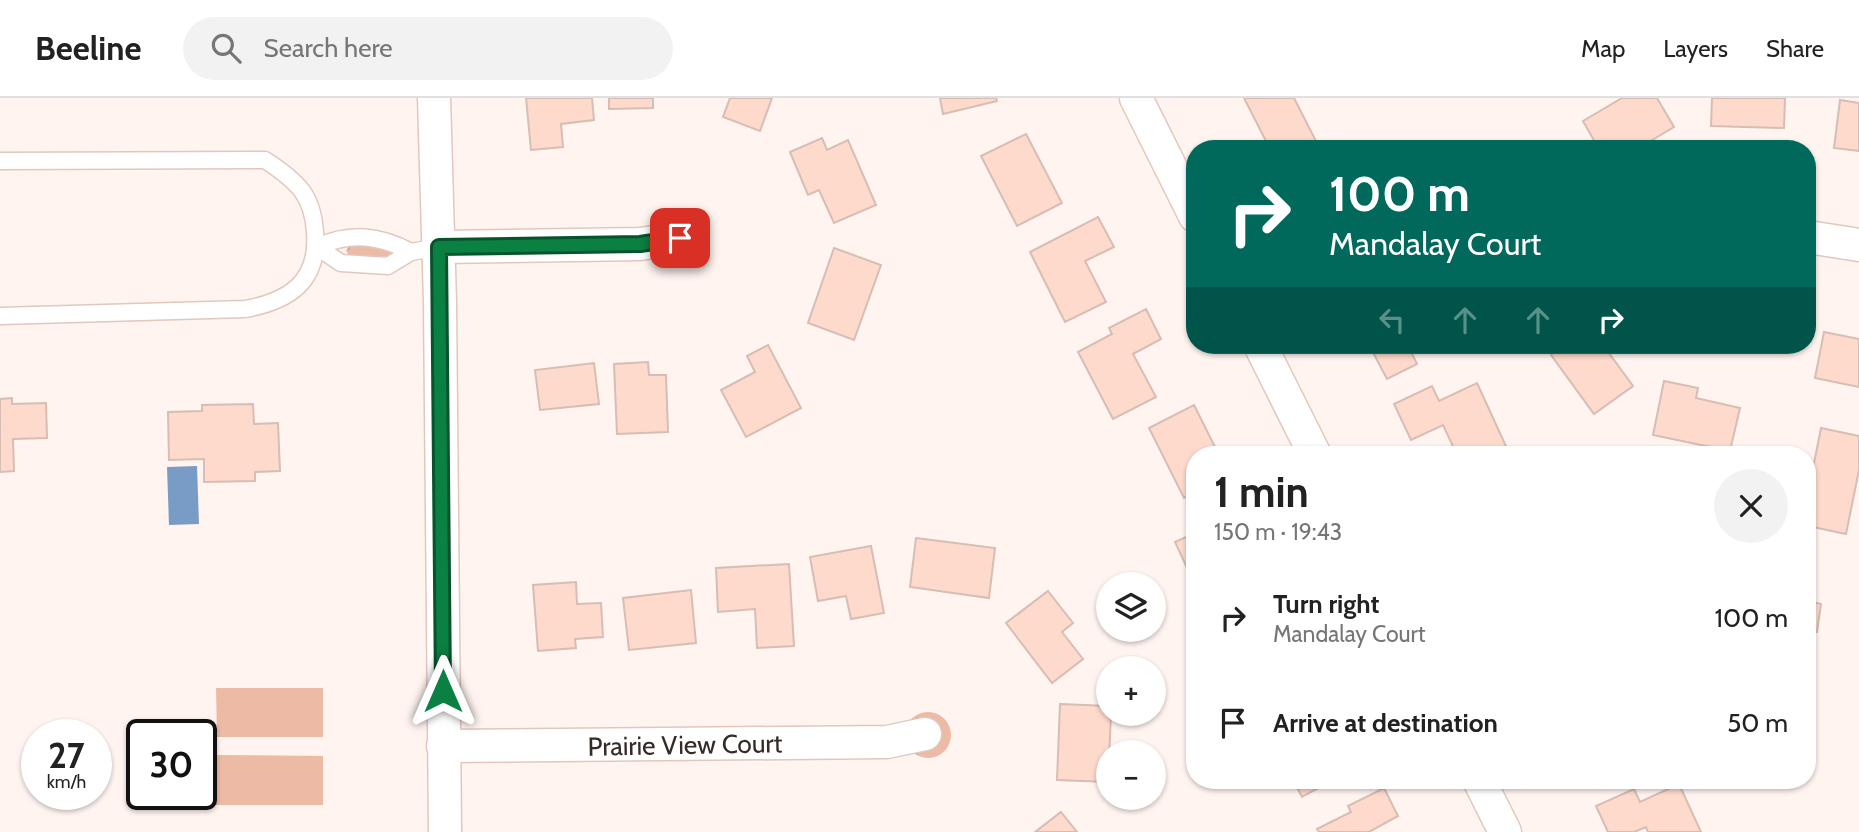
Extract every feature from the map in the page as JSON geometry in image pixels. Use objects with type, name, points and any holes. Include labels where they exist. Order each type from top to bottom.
[{"type":"street","points":[[434,98],[425,249],[445,832]]},
{"type":"street","points":[[1136,98],[1186,198]]},
{"type":"street","points":[[425,249],[640,244],[680,238]]},
{"type":"street","points":[[1816,238],[1859,245]]},
{"type":"street","points":[[1264,354],[1310,446]]},
{"type":"street","name":"Prairie View Court","points":[[443,746],[887,742],[925,734]]},
{"type":"street","points":[[1484,789],[1505,832]]},
{"type":"lane","points":[[0,161],[265,160],[288,176],[304,193],[314,215],[317,247],[310,273],[296,289],[265,306],[245,309],[0,316]]},
{"type":"lane","points":[[317,247],[336,238],[386,239],[425,249]]},
{"type":"lane","points":[[317,247],[341,263],[388,266],[425,249]]},
{"type":"green space","points":[[683,217],[699,224],[706,240],[699,256],[683,263],[667,256],[660,240],[667,224]]},
{"type":"green space","points":[[350,246],[387,247],[392,252],[387,256],[349,256],[346,250]]},
{"type":"green space","points":[[216,688],[323,688],[323,737],[217,737]]},
{"type":"green space","points":[[928,712],[944,719],[951,735],[944,751],[928,758],[912,751],[905,735],[912,719]]},
{"type":"green space","points":[[217,755],[323,756],[323,805],[217,805]]},
{"type":"water","points":[[197,466],[199,524],[169,525],[167,467]]},
{"type":"building","points":[[526,98],[592,98],[594,120],[561,124],[563,147],[531,150]]},
{"type":"building","points":[[609,98],[653,98],[653,108],[609,109]]},
{"type":"building","points":[[730,98],[772,98],[760,131],[723,117]]},
{"type":"building","points":[[940,98],[996,98],[997,101],[943,114]]},
{"type":"building","points":[[1244,98],[1294,98],[1315,140],[1265,140]]},
{"type":"building","points":[[1622,98],[1657,98],[1674,127],[1652,140],[1594,140],[1583,121]]},
{"type":"building","points":[[1712,98],[1785,98],[1784,128],[1711,126]]},
{"type":"building","points":[[1840,100],[1859,103],[1859,151],[1834,148]]},
{"type":"building","points":[[1026,134],[1062,203],[1017,226],[981,156]]},
{"type":"building","points":[[822,138],[827,150],[848,140],[876,205],[834,223],[819,190],[808,195],[790,152]]},
{"type":"building","points":[[1098,217],[1114,247],[1085,261],[1106,302],[1065,322],[1030,252]]},
{"type":"building","points":[[834,248],[881,265],[854,340],[808,323]]},
{"type":"building","points":[[1146,309],[1161,339],[1133,354],[1156,397],[1113,419],[1078,352],[1112,334],[1109,328]]},
{"type":"building","points":[[1824,332],[1859,339],[1859,387],[1815,378]]},
{"type":"building","points":[[768,345],[801,408],[746,437],[721,390],[755,372],[747,356]]},
{"type":"building","points":[[1374,354],[1412,354],[1417,364],[1387,379]]},
{"type":"building","points":[[1610,354],[1633,386],[1594,414],[1551,355]]},
{"type":"building","points":[[648,362],[649,375],[666,375],[668,432],[617,434],[614,364]]},
{"type":"building","points":[[594,363],[599,404],[540,410],[535,370]]},
{"type":"building","points":[[1664,381],[1698,388],[1696,398],[1740,408],[1731,446],[1706,446],[1653,435]]},
{"type":"building","points":[[1477,383],[1506,446],[1453,446],[1443,425],[1411,440],[1394,404],[1432,386],[1439,401]]},
{"type":"building","points":[[12,398],[12,404],[46,403],[47,438],[13,439],[14,471],[0,472],[0,399]]},
{"type":"building","points":[[253,404],[254,424],[278,423],[280,471],[255,472],[255,481],[204,482],[204,459],[169,460],[168,412],[202,411],[202,405]]},
{"type":"building","points":[[1194,405],[1214,446],[1186,446],[1184,498],[1149,428]]},
{"type":"building","points":[[1821,428],[1859,436],[1859,470],[1846,534],[1816,528],[1816,453]]},
{"type":"building","points":[[1186,537],[1186,566],[1175,542]]},
{"type":"building","points":[[916,538],[995,548],[989,598],[910,587]]},
{"type":"building","points":[[871,546],[884,613],[851,619],[846,596],[818,601],[810,557]]},
{"type":"building","points":[[789,564],[794,646],[757,648],[755,609],[718,612],[716,568]]},
{"type":"building","points":[[576,582],[577,604],[601,603],[603,637],[575,639],[576,648],[538,651],[533,585]]},
{"type":"building","points":[[691,590],[696,643],[629,650],[623,598]]},
{"type":"building","points":[[1048,591],[1073,623],[1062,632],[1083,659],[1052,683],[1006,623]]},
{"type":"building","points":[[1816,603],[1821,604],[1816,632]]},
{"type":"building","points":[[1060,704],[1096,706],[1096,726],[1110,726],[1110,740],[1096,740],[1096,782],[1057,780]]},
{"type":"building","points":[[1298,789],[1317,789],[1302,797]]},
{"type":"building","points":[[1384,789],[1398,816],[1369,832],[1319,832],[1317,829],[1351,812],[1348,806]]},
{"type":"building","points":[[1634,789],[1640,802],[1668,789],[1681,789],[1701,832],[1648,832],[1646,827],[1634,832],[1608,832],[1596,806]]},
{"type":"building","points":[[1061,812],[1077,832],[1035,832]]},
{"type":"route","points":[[443,691],[439,247],[640,244],[680,238]]}]
